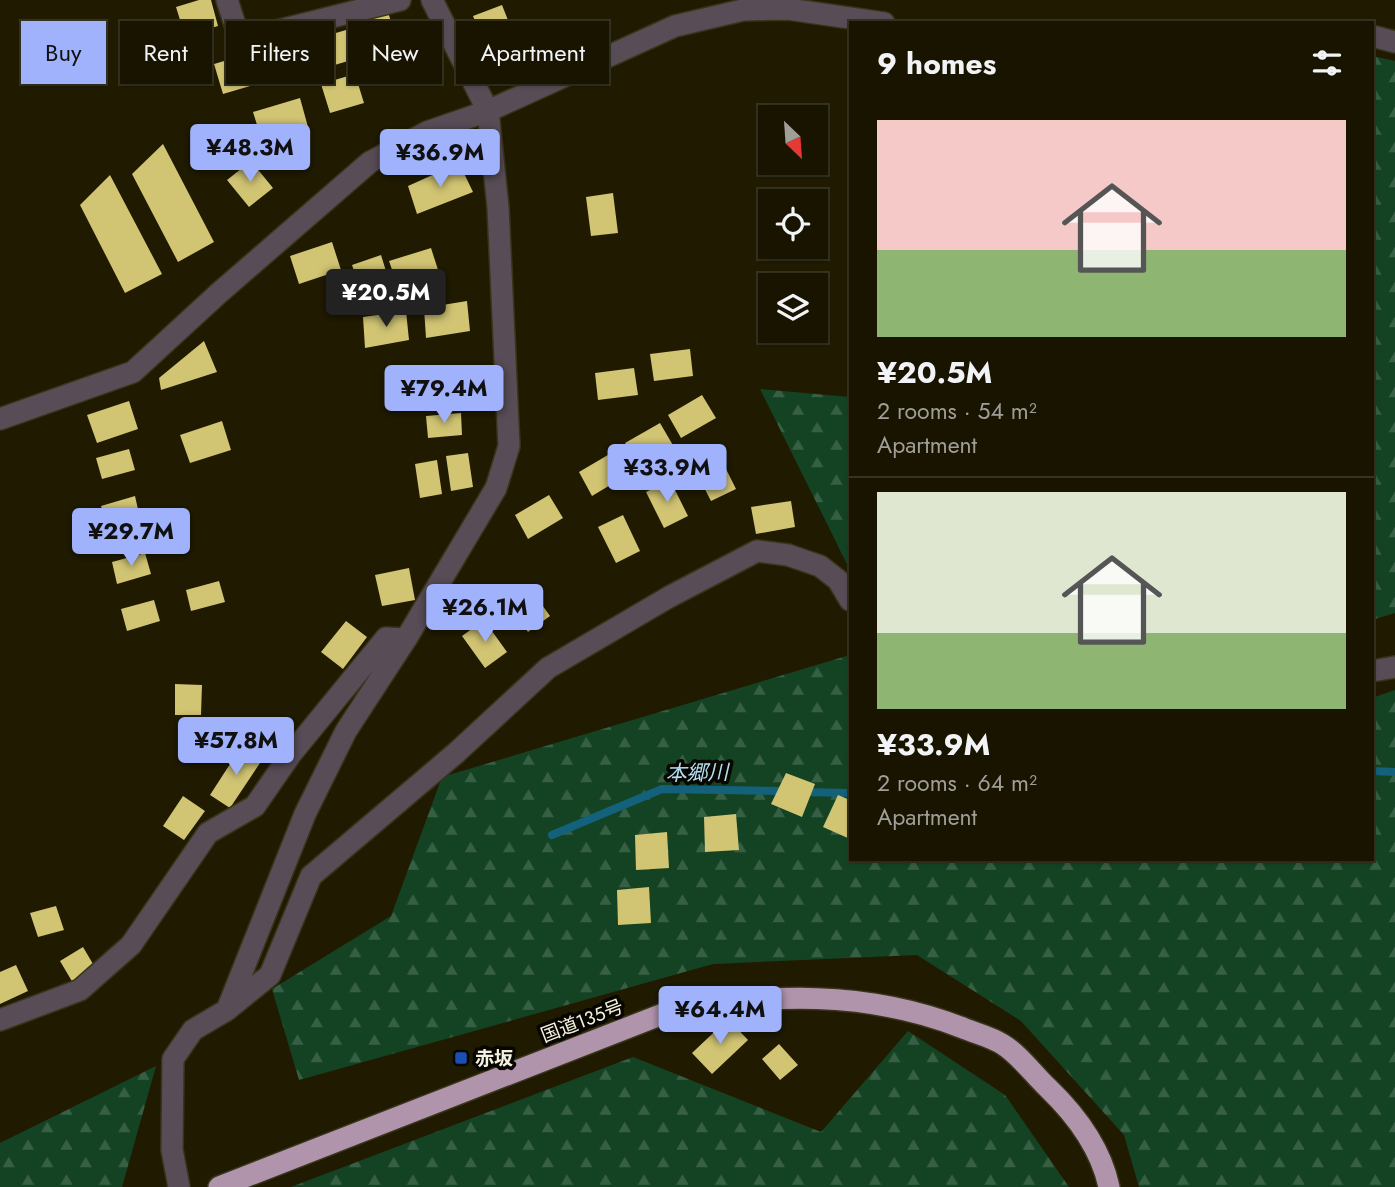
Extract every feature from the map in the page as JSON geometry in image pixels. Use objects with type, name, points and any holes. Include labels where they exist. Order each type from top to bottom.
[{"type":"highway","name":"国道135号","points":[[219,1187],[668,1012],[734,999],[793,997],[885,1006],[936,1018],[1003,1044],[1074,1113],[1106,1171],[1109,1187]]},
{"type":"street","points":[[227,0],[240,40],[400,0]]},
{"type":"street","points":[[227,1010],[304,814],[346,731],[406,639],[496,488],[509,446],[498,207],[488,111],[432,0]]},
{"type":"street","points":[[0,419],[133,372],[370,162],[427,132],[488,111],[675,26],[741,5],[787,5],[873,21]]},
{"type":"street","points":[[1374,37],[1395,42]]},
{"type":"street","points":[[179,1187],[172,1150],[173,1059],[193,1030],[227,1010],[270,975],[312,876],[456,753],[548,668],[669,597],[757,551],[788,555],[820,566],[838,580],[849,598]]},
{"type":"street","points":[[0,1020],[80,990],[131,945],[208,833],[254,806],[291,754],[386,638],[406,639]]},
{"type":"street","points":[[1374,671],[1395,667]]},
{"type":"green space","points":[[1374,56],[1395,61],[1395,613],[1374,619]]},
{"type":"green space","points":[[760,389],[849,397],[849,568]]},
{"type":"green space","points":[[849,655],[849,861],[1374,861],[1374,697],[1395,690],[1395,1187],[1139,1187],[1124,1135],[1021,1021],[917,955],[713,964],[299,1080],[272,989],[391,916],[442,777]]},
{"type":"green space","points":[[908,1031],[1005,1095],[1069,1187],[291,1187],[633,1057],[821,1132]]},
{"type":"green space","points":[[156,1066],[122,1187],[0,1187],[0,1143]]},
{"type":"building","points":[[199,0],[211,0],[218,26],[212,28],[212,21],[180,21],[176,7]]},
{"type":"building","points":[[502,5],[508,21],[475,21],[473,16]]},
{"type":"building","points":[[388,12],[391,21],[358,21]]},
{"type":"building","points":[[346,30],[348,61],[334,65],[334,34]]},
{"type":"building","points":[[226,60],[226,84],[257,84],[223,94],[214,64]]},
{"type":"building","points":[[348,76],[348,84],[358,84],[364,103],[330,113],[321,84],[334,84],[334,80]]},
{"type":"building","points":[[300,98],[308,127],[262,141],[253,112]]},
{"type":"building","points":[[163,144],[214,242],[178,262],[132,174]]},
{"type":"building","points":[[251,161],[273,188],[249,207],[227,180]]},
{"type":"building","points":[[459,163],[473,192],[417,214],[408,186]]},
{"type":"building","points":[[110,175],[162,274],[125,293],[80,205]]},
{"type":"building","points":[[613,193],[618,233],[591,236],[586,197]]},
{"type":"building","points":[[332,242],[341,270],[299,284],[290,256]]},
{"type":"building","points":[[431,248],[440,276],[399,290],[389,261]]},
{"type":"building","points":[[381,255],[394,297],[366,306],[352,265]]},
{"type":"building","points":[[467,301],[470,331],[426,338],[424,308]]},
{"type":"building","points":[[406,311],[409,340],[365,348],[363,317]]},
{"type":"building","points":[[204,341],[217,372],[161,390],[159,378]]},
{"type":"building","points":[[690,349],[693,376],[654,381],[650,354]]},
{"type":"building","points":[[485,365],[487,395],[430,398],[428,368]]},
{"type":"building","points":[[634,368],[638,395],[598,400],[595,373]]},
{"type":"building","points":[[702,395],[716,418],[681,438],[668,415]]},
{"type":"building","points":[[129,401],[138,429],[97,443],[87,415]]},
{"type":"building","points":[[461,413],[462,435],[428,438],[426,416]]},
{"type":"building","points":[[222,421],[231,450],[190,463],[180,435]]},
{"type":"building","points":[[660,423],[674,447],[639,467],[625,443]]},
{"type":"building","points":[[129,449],[135,470],[102,479],[96,458]]},
{"type":"building","points":[[613,452],[627,475],[592,496],[579,472]]},
{"type":"building","points":[[468,453],[473,487],[451,491],[446,456]]},
{"type":"building","points":[[718,453],[736,489],[711,501],[693,466]]},
{"type":"building","points":[[437,460],[442,494],[420,498],[415,464]]},
{"type":"building","points":[[670,480],[688,516],[664,528],[646,492]]},
{"type":"building","points":[[549,495],[563,518],[528,539],[515,515]]},
{"type":"building","points":[[135,496],[140,518],[107,527],[101,506]]},
{"type":"building","points":[[791,501],[795,527],[756,534],[751,507]]},
{"type":"building","points":[[623,515],[640,551],[616,563],[598,527]]},
{"type":"building","points":[[145,553],[151,574],[117,584],[112,562]]},
{"type":"building","points":[[409,568],[415,600],[382,606],[375,575]]},
{"type":"building","points":[[219,581],[225,602],[191,611],[186,590]]},
{"type":"building","points":[[527,584],[550,616],[528,632],[505,600]]},
{"type":"building","points":[[154,600],[160,621],[127,631],[121,609]]},
{"type":"building","points":[[484,620],[507,652],[485,668],[462,636]]},
{"type":"building","points":[[346,621],[367,637],[343,669],[321,652]]},
{"type":"building","points":[[175,684],[202,685],[201,715],[175,715]]},
{"type":"building","points":[[241,747],[262,760],[230,808],[210,795]]},
{"type":"building","points":[[786,773],[815,784],[802,817],[771,804]]},
{"type":"building","points":[[838,795],[849,800],[849,839],[823,827]]},
{"type":"building","points":[[183,796],[205,811],[184,840],[163,826]]},
{"type":"building","points":[[736,814],[739,850],[705,852],[704,817]]},
{"type":"building","points":[[667,832],[669,868],[636,870],[635,835]]},
{"type":"building","points":[[649,887],[651,923],[618,925],[617,890]]},
{"type":"building","points":[[56,906],[64,930],[38,937],[30,913]]},
{"type":"building","points":[[83,947],[96,969],[73,983],[60,961]]},
{"type":"building","points":[[16,965],[28,991],[0,1004],[0,972]]},
{"type":"building","points":[[728,1019],[748,1040],[712,1074],[692,1053]]},
{"type":"building","points":[[779,1044],[798,1065],[780,1080],[762,1059]]},
{"type":"waterway","name":"本郷川","points":[[1374,771],[1395,772]]},
{"type":"waterway","name":"本郷川","points":[[552,835],[662,789],[785,791]]},
{"type":"waterway","name":"本郷川","points":[[801,792],[849,793]]},
{"type":"place","name":"赤坂","points":[[461,1058]]}]
